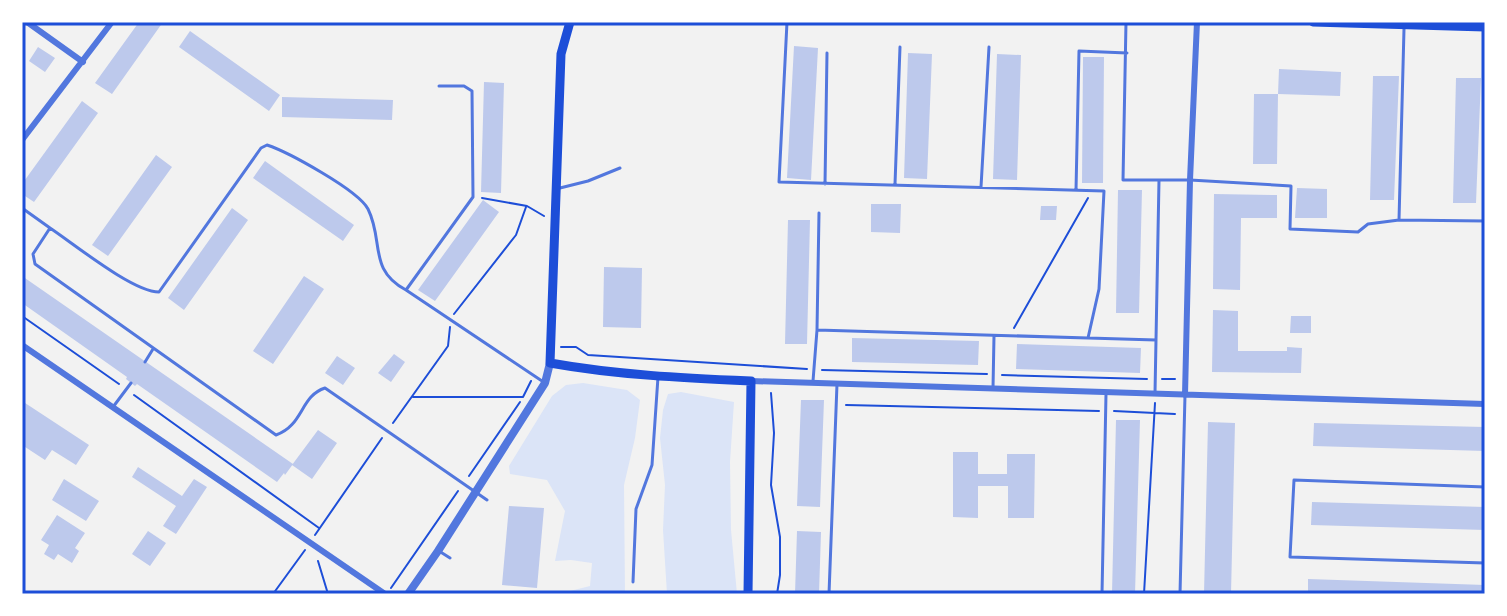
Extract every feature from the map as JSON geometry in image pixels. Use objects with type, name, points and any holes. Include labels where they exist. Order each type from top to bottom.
[{"type":"main road","points":[[570,22],[561,54],[550,363],[591,371],[751,381],[748,594]]},
{"type":"main road","points":[[1313,22],[1485,27]]},
{"type":"street","points":[[27,22],[83,62]]},
{"type":"street","points":[[22,140],[112,22]]},
{"type":"street","points":[[1185,395],[1197,22]]},
{"type":"street","points":[[22,345],[385,594]]},
{"type":"street","points":[[408,594],[545,383],[550,363]]},
{"type":"street","points":[[751,381],[1485,404]]},
{"type":"lane","points":[[787,22],[779,182],[1104,191],[1099,289],[1088,338]]},
{"type":"lane","points":[[1126,22],[1123,180],[1291,186],[1290,229],[1358,232],[1368,224],[1399,220],[1484,221],[1485,154]]},
{"type":"lane","points":[[1399,220],[1404,25]]},
{"type":"lane","points":[[895,184],[900,47]]},
{"type":"lane","points":[[981,187],[989,47]]},
{"type":"lane","points":[[1076,190],[1079,51],[1127,53]]},
{"type":"lane","points":[[825,184],[827,53]]},
{"type":"lane","points":[[406,290],[473,197],[472,91],[464,86],[439,86]]},
{"type":"lane","points":[[22,208],[135,286],[159,292],[261,148],[267,145],[283,150],[359,197],[368,209],[384,273],[391,282],[451,318],[545,383]]},
{"type":"lane","points":[[557,189],[620,168]]},
{"type":"lane","points":[[1155,394],[1159,180]]},
{"type":"lane","points":[[813,383],[819,213]]},
{"type":"lane","points":[[50,228],[33,254],[35,264],[276,435],[289,431],[315,391],[325,388],[487,500]]},
{"type":"lane","points":[[817,330],[1156,340]]},
{"type":"lane","points":[[993,388],[994,335]]},
{"type":"lane","points":[[145,362],[153,348]]},
{"type":"lane","points":[[633,582],[636,509],[652,465],[658,377]]},
{"type":"lane","points":[[113,407],[131,383]]},
{"type":"lane","points":[[829,594],[837,384]]},
{"type":"lane","points":[[1102,594],[1106,392]]},
{"type":"lane","points":[[1180,594],[1185,395]]},
{"type":"lane","points":[[1485,487],[1294,480],[1290,557],[1485,563]]},
{"type":"lane","points":[[438,551],[450,558]]},
{"type":"path","points":[[1009,336],[1091,191]]},
{"type":"path","points":[[473,197],[527,206],[548,219]]},
{"type":"path","points":[[273,594],[448,346],[451,318],[516,235],[527,206]]},
{"type":"path","points":[[22,316],[319,528]]},
{"type":"path","points":[[552,346],[576,347],[588,355],[814,370],[1185,379]]},
{"type":"path","points":[[771,381],[774,433],[771,485],[780,537],[777,594]]},
{"type":"path","points":[[1144,594],[1155,394]]},
{"type":"path","points":[[412,397],[523,397]]},
{"type":"path","points":[[836,405],[1185,414]]},
{"type":"path","points":[[311,541],[328,594]]},
{"type":"shaded area","points":[[583,383],[627,390],[640,400],[624,485],[625,594],[558,594],[590,586],[592,563],[555,561],[565,511],[547,480],[510,474],[509,466],[552,396],[566,385]]},
{"type":"shaded area","points":[[681,392],[734,402],[730,462],[731,530],[737,594],[667,594],[663,530],[665,485],[660,438],[668,394]]},
{"type":"building","points":[[139,22],[163,22],[112,94],[95,83]]},
{"type":"building","points":[[190,31],[280,95],[269,111],[179,47]]},
{"type":"building","points":[[794,46],[818,48],[811,180],[787,178]]},
{"type":"building","points":[[38,47],[55,58],[45,72],[29,61]]},
{"type":"building","points":[[908,53],[932,54],[927,179],[904,178]]},
{"type":"building","points":[[997,54],[1021,55],[1017,180],[993,179]]},
{"type":"building","points":[[1083,57],[1104,57],[1103,183],[1082,183]]},
{"type":"building","points":[[1279,69],[1341,72],[1340,96],[1278,94]]},
{"type":"building","points":[[1373,76],[1399,76],[1394,200],[1370,200]]},
{"type":"building","points":[[1456,78],[1481,78],[1476,203],[1453,203]]},
{"type":"building","points":[[484,82],[504,83],[501,193],[481,192]]},
{"type":"building","points":[[1254,94],[1278,94],[1277,164],[1253,164]]},
{"type":"building","points":[[282,97],[393,100],[392,120],[282,117]]},
{"type":"building","points":[[82,101],[98,113],[34,202],[22,194],[22,184]]},
{"type":"building","points":[[156,155],[172,167],[108,256],[92,245]]},
{"type":"building","points":[[265,161],[354,225],[343,241],[253,178]]},
{"type":"building","points":[[1297,188],[1327,189],[1327,218],[1295,218]]},
{"type":"building","points":[[1118,190],[1142,190],[1139,313],[1116,313]]},
{"type":"building","points":[[1214,194],[1277,195],[1277,218],[1241,218],[1240,290],[1213,289]]},
{"type":"building","points":[[483,200],[499,212],[435,301],[418,290]]},
{"type":"building","points":[[871,204],[901,204],[900,233],[871,232]]},
{"type":"building","points":[[1041,206],[1057,206],[1056,220],[1040,220]]},
{"type":"building","points":[[232,208],[248,220],[184,310],[168,298]]},
{"type":"building","points":[[788,220],[810,220],[807,344],[785,344]]},
{"type":"building","points":[[604,267],[642,268],[641,328],[603,327]]},
{"type":"building","points":[[22,276],[293,464],[277,482],[137,384],[135,386],[127,377],[22,303]]},
{"type":"building","points":[[304,276],[324,289],[273,364],[253,351]]},
{"type":"building","points":[[1213,310],[1238,311],[1238,351],[1302,348],[1301,373],[1212,372]]},
{"type":"building","points":[[1291,316],[1311,316],[1311,333],[1290,333]]},
{"type":"building","points":[[852,338],[979,341],[978,365],[852,362]]},
{"type":"building","points":[[1017,344],[1141,348],[1140,373],[1016,369]]},
{"type":"building","points":[[394,354],[405,362],[391,382],[378,373]]},
{"type":"building","points":[[337,356],[355,368],[343,385],[325,373]]},
{"type":"building","points":[[801,400],[824,400],[820,507],[797,506]]},
{"type":"building","points":[[22,401],[89,445],[76,465],[52,450],[45,460],[22,445]]},
{"type":"building","points":[[1116,420],[1140,420],[1135,594],[1112,594]]},
{"type":"building","points":[[1208,422],[1235,423],[1231,594],[1204,594]]},
{"type":"building","points":[[1314,423],[1485,427],[1485,451],[1313,446]]},
{"type":"building","points":[[318,430],[337,443],[312,479],[292,465]]},
{"type":"building","points":[[953,452],[978,452],[978,474],[1007,474],[1007,454],[1035,454],[1034,518],[1008,518],[1008,486],[978,486],[978,518],[953,517]]},
{"type":"building","points":[[138,467],[182,496],[194,479],[207,487],[176,534],[163,526],[176,506],[132,477]]},
{"type":"building","points":[[64,479],[99,501],[86,521],[52,500]]},
{"type":"building","points":[[1312,502],[1485,507],[1485,530],[1311,525]]},
{"type":"building","points":[[509,506],[544,508],[537,588],[502,585]]},
{"type":"building","points":[[57,515],[85,533],[75,548],[79,551],[72,563],[58,554],[54,560],[44,554],[49,545],[41,540]]},
{"type":"building","points":[[148,531],[166,543],[150,566],[132,554]]},
{"type":"building","points":[[797,531],[821,532],[819,594],[795,594]]},
{"type":"building","points":[[1308,579],[1485,585],[1485,594],[1308,594]]}]
